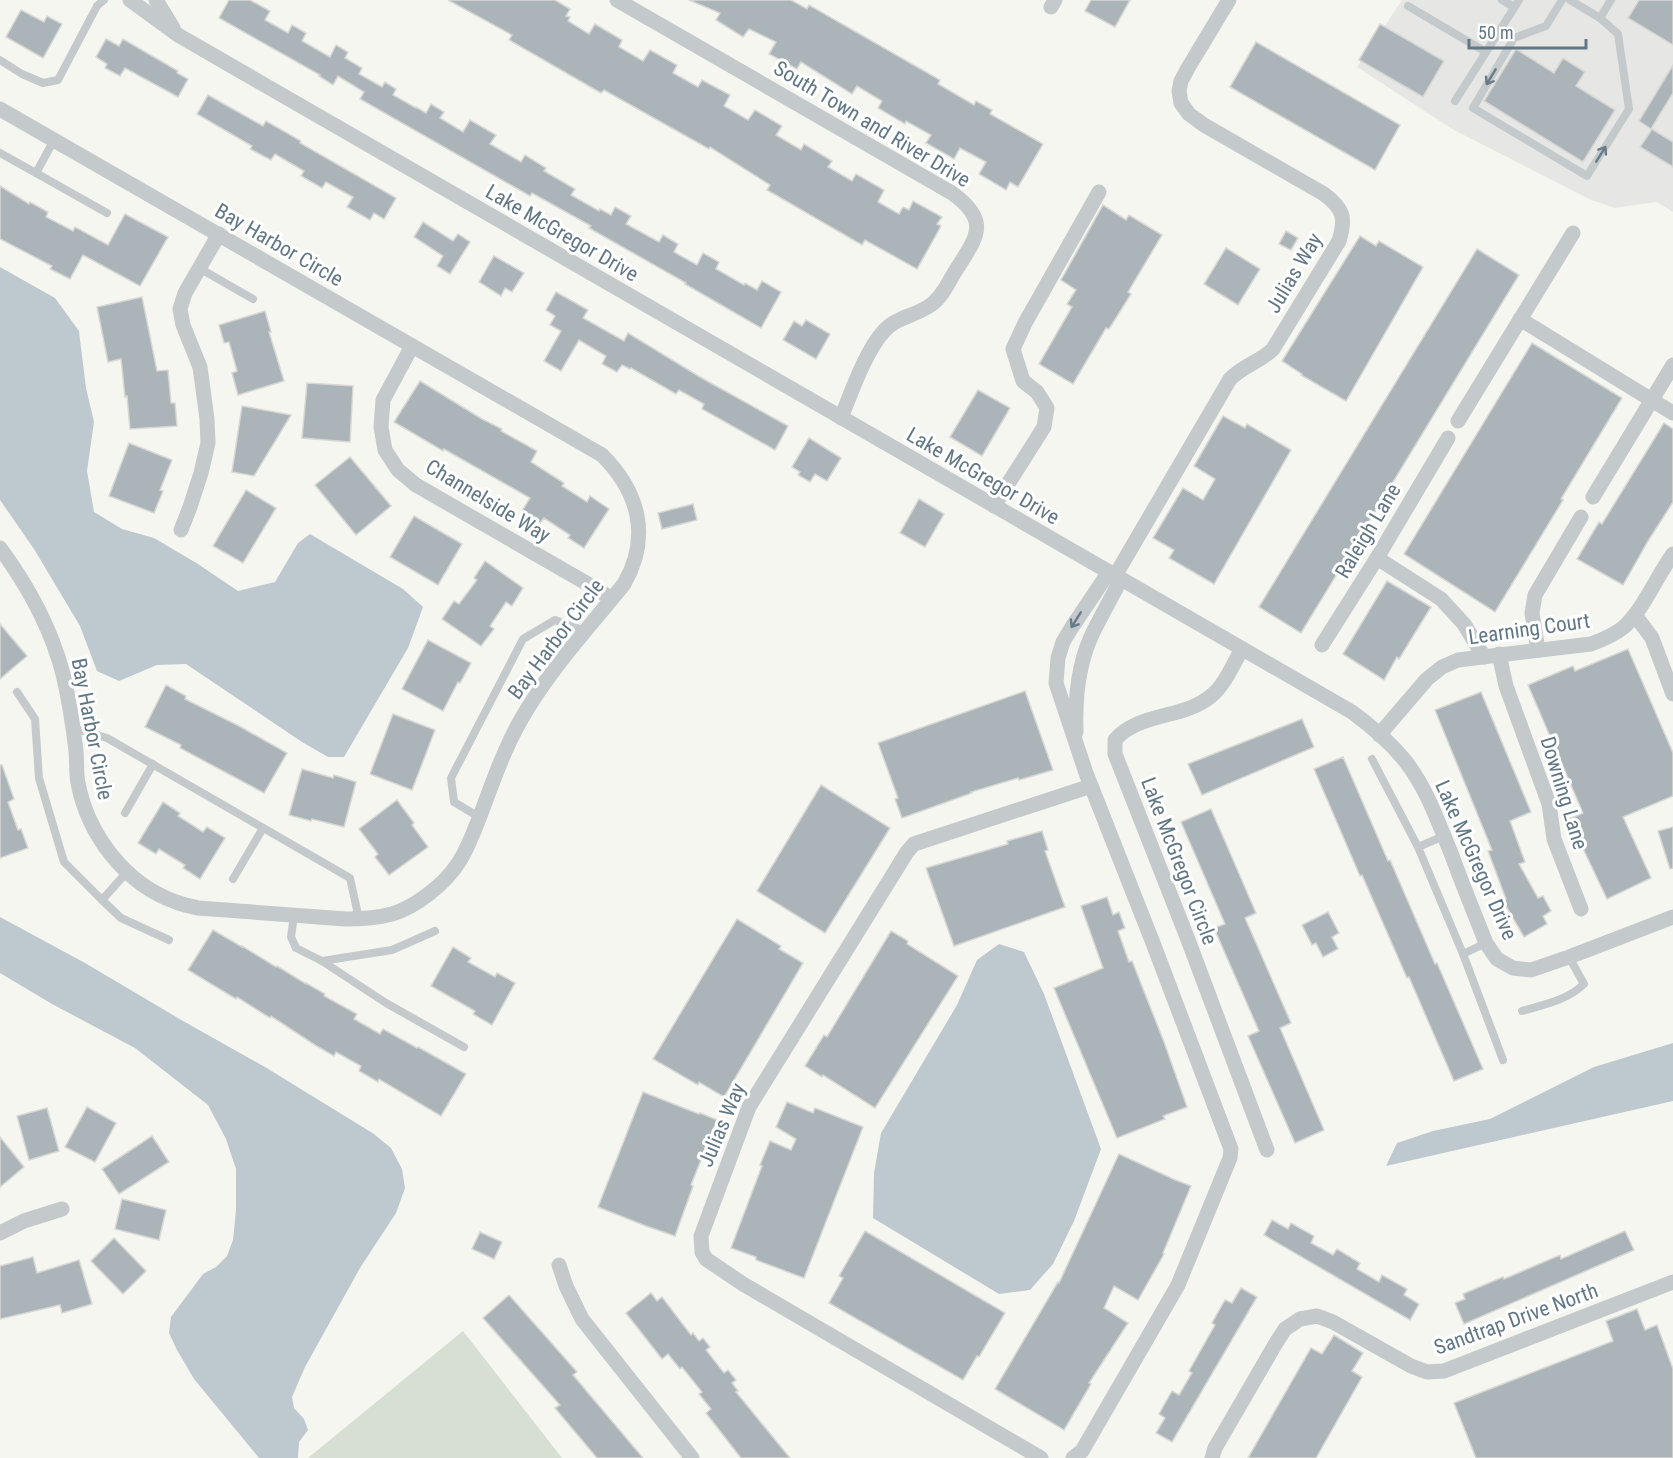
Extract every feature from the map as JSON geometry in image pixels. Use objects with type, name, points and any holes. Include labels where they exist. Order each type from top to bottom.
[{"type":"street","name":"Lake McGregor Drive","points":[[130,0],[178,35],[1115,576],[1336,701],[1367,723],[1405,761],[1416,776],[1433,809],[1486,944],[1497,959],[1513,968],[1531,970],[1673,917]]},
{"type":"street","name":"Lake McGregor Drive","points":[[156,0],[178,35]]},
{"type":"street","name":"South Town and River Drive","points":[[617,0],[952,193],[971,208],[975,216],[976,234],[963,259],[935,302],[917,313],[900,318],[885,329],[857,377],[841,418]]},
{"type":"street","name":"Julias Way","points":[[1076,741],[1078,687],[1085,654],[1115,576],[1230,379],[1239,370],[1264,357],[1273,349],[1339,241],[1343,226],[1342,213],[1336,203],[1204,126],[1189,114],[1181,103],[1179,91],[1181,81],[1229,0]]},
{"type":"street","name":"Bay Harbor Circle","points":[[0,109],[602,455],[626,484],[634,504],[638,524],[636,557],[624,584],[553,669],[519,723],[507,746],[460,860],[449,876],[412,905],[393,914],[359,919],[198,908],[174,902],[127,872],[95,833],[84,807],[78,782],[74,728],[53,639],[16,570],[0,548]]},
{"type":"street","points":[[994,506],[1044,427],[1047,408],[1037,392],[1023,381],[1014,349],[1025,323],[1100,192]]},
{"type":"street","points":[[1458,421],[1572,232]]},
{"type":"street","points":[[181,530],[201,473],[208,443],[200,367],[183,325],[180,309],[185,293],[219,234]]},
{"type":"street","points":[[1520,319],[1673,413]]},
{"type":"street","name":"Channelside Way","points":[[412,346],[383,400],[381,427],[385,450],[398,470],[416,485],[612,599]]},
{"type":"street","points":[[1593,497],[1673,365]]},
{"type":"street","name":"Raleigh Lane","points":[[1322,645],[1448,438]]},
{"type":"street","points":[[1538,650],[1532,613],[1535,595],[1581,517]]},
{"type":"street","name":"Learning Court","points":[[1379,735],[1421,686],[1442,667],[1458,660],[1591,644],[1623,628],[1635,615],[1673,554]]},
{"type":"street","name":"Downing Lane","points":[[1377,558],[1441,599],[1492,655],[1506,686],[1549,804],[1554,839],[1581,909]]},
{"type":"street","name":"Julias Way","points":[[1073,1458],[1082,1451],[1178,1285],[1230,1158],[1231,1149],[1091,786],[1056,683],[1058,658],[1071,627],[1115,576]]},
{"type":"street","points":[[1635,615],[1652,638],[1673,694]]},
{"type":"street","name":"Lake McGregor Circle","points":[[1242,649],[1216,691],[1209,698],[1195,705],[1135,724],[1123,731],[1115,740],[1115,754],[1267,1150]]},
{"type":"street","name":"Julias Way","points":[[1041,1458],[743,1284],[706,1259],[702,1252],[700,1236],[749,1107],[907,852],[914,844],[1091,786]]},
{"type":"street","points":[[0,1233],[24,1221],[62,1209]]},
{"type":"street","points":[[559,1265],[566,1286],[582,1318],[692,1458]]},
{"type":"street","name":"Sandtrap Drive North","points":[[1212,1458],[1215,1448],[1285,1329],[1300,1319],[1317,1316],[1334,1322],[1411,1366],[1427,1372],[1444,1371],[1673,1282]]},
{"type":"lane","points":[[0,60],[22,74],[43,83],[58,80],[97,6],[104,0]]},
{"type":"lane","points":[[1455,101],[1517,4],[1502,0]]},
{"type":"lane","points":[[1562,0],[1546,26],[1515,38],[1473,108],[1587,176],[1629,109],[1618,34],[1600,18],[1570,0]]},
{"type":"lane","points":[[1600,18],[1611,0]]},
{"type":"lane","points":[[1408,6],[1486,52]]},
{"type":"lane","points":[[36,173],[54,140]]},
{"type":"lane","points":[[0,153],[107,213]]},
{"type":"lane","points":[[199,268],[254,299]]},
{"type":"lane","points":[[479,818],[454,802],[451,778],[523,639],[555,620],[585,631]]},
{"type":"lane","points":[[17,693],[35,719],[39,778],[64,862],[121,918],[169,940]]},
{"type":"lane","points":[[74,728],[107,738],[350,878],[359,919]]},
{"type":"lane","points":[[1372,759],[1418,847],[1463,954],[1503,1060]]},
{"type":"lane","points":[[125,813],[153,764]]},
{"type":"lane","points":[[233,879],[263,828]]},
{"type":"lane","points":[[1418,847],[1444,836]]},
{"type":"lane","points":[[102,900],[127,872]]},
{"type":"lane","points":[[294,915],[291,937],[296,948],[322,961],[386,1003],[464,1047]]},
{"type":"lane","points":[[322,961],[392,950],[435,931]]},
{"type":"lane","points":[[1463,954],[1486,944]]},
{"type":"lane","points":[[1522,1011],[1552,1002],[1579,989],[1584,984],[1569,957]]},
{"type":"shaded area","points":[[1402,0],[1673,0],[1673,212],[1657,202],[1615,208],[1589,199],[1452,129],[1357,67]]},
{"type":"shaded area","points":[[0,267],[55,298],[79,331],[86,388],[94,422],[87,471],[94,512],[122,529],[154,538],[238,591],[275,582],[298,543],[310,534],[403,589],[423,607],[408,648],[344,757],[328,757],[302,742],[186,664],[157,665],[119,681],[97,671],[80,626],[34,549],[0,500]]},
{"type":"shaded area","points":[[0,917],[85,963],[265,1067],[374,1134],[391,1148],[402,1169],[405,1188],[396,1213],[360,1268],[305,1367],[292,1397],[294,1408],[304,1419],[308,1430],[299,1442],[298,1458],[259,1458],[194,1379],[169,1333],[171,1317],[203,1274],[216,1267],[227,1256],[233,1240],[236,1169],[226,1139],[208,1105],[135,1048],[52,1004],[0,973]]},
{"type":"shaded area","points":[[999,944],[1024,952],[1044,994],[1101,1149],[1074,1221],[1053,1264],[1030,1290],[999,1294],[873,1218],[874,1173],[881,1133],[957,1005],[977,960]]},
{"type":"shaded area","points":[[1673,1043],[1673,1101],[1386,1166],[1397,1143],[1433,1131],[1490,1119],[1594,1067]]},
{"type":"shaded area","points":[[463,1331],[562,1458],[308,1458]]},
{"type":"building","points":[[229,0],[250,0],[270,11],[265,20],[288,33],[292,25],[306,33],[302,41],[330,57],[336,45],[348,52],[345,58],[362,68],[359,74],[382,87],[385,82],[396,89],[393,95],[426,113],[431,104],[444,112],[440,118],[463,132],[470,120],[496,135],[490,144],[521,162],[525,155],[546,168],[544,171],[575,189],[571,195],[599,211],[600,209],[611,215],[615,207],[631,216],[626,224],[659,242],[663,235],[678,244],[674,252],[697,265],[703,253],[719,262],[716,269],[744,285],[745,283],[757,290],[762,281],[781,292],[761,328],[589,228],[591,226],[532,193],[530,196],[360,99],[364,92],[338,76],[333,85],[320,75],[219,18]]},
{"type":"building","points":[[448,0],[555,0],[570,9],[566,16],[570,17],[568,21],[589,34],[595,24],[622,40],[619,47],[643,61],[650,50],[677,65],[673,73],[698,87],[702,80],[730,95],[724,106],[748,120],[755,110],[782,126],[776,135],[801,150],[804,144],[832,161],[828,167],[852,181],[856,174],[884,190],[878,202],[899,214],[903,207],[909,210],[913,201],[942,217],[937,224],[941,226],[917,269],[865,240],[862,245],[767,190],[770,185],[710,147],[709,149],[604,90],[601,93],[509,40],[512,35]]},
{"type":"building","points":[[689,0],[791,0],[807,9],[809,5],[940,80],[938,84],[974,105],[976,101],[992,110],[990,114],[1043,144],[1018,187],[1010,182],[1006,190],[979,174],[986,162],[960,148],[954,159],[926,143],[931,135],[906,121],[905,124],[878,108],[882,101],[857,86],[852,94],[801,62],[797,69],[769,54],[776,42],[749,29],[743,37],[716,20],[720,13]]},
{"type":"building","points":[[1091,0],[1130,0],[1115,27],[1085,11]]},
{"type":"building","points":[[1639,0],[1673,0],[1673,45],[1628,18]]},
{"type":"building","points":[[21,10],[44,22],[47,16],[62,24],[43,58],[6,37]]},
{"type":"building","points":[[1380,24],[1444,61],[1423,97],[1359,60]]},
{"type":"building","points":[[106,39],[119,46],[123,39],[188,79],[178,97],[125,68],[120,76],[105,68],[107,64],[96,57]]},
{"type":"building","points":[[1256,42],[1400,125],[1375,170],[1230,87]]},
{"type":"building","points":[[1516,49],[1554,73],[1563,58],[1585,72],[1576,86],[1615,110],[1583,162],[1484,101]]},
{"type":"building","points":[[1673,65],[1673,93],[1651,129],[1639,121]]},
{"type":"building","points":[[208,95],[263,126],[266,121],[396,198],[384,219],[374,213],[370,220],[347,207],[353,197],[326,182],[322,188],[301,176],[304,171],[275,154],[271,160],[250,149],[252,146],[197,114]]},
{"type":"building","points":[[1652,129],[1673,142],[1673,167],[1640,147]]},
{"type":"building","points":[[0,186],[29,204],[30,202],[48,212],[46,217],[73,231],[75,227],[108,245],[125,214],[168,237],[140,286],[83,255],[70,279],[50,269],[52,266],[0,239]]},
{"type":"building","points":[[1103,205],[1126,220],[1129,215],[1162,235],[1128,292],[1131,294],[1109,329],[1106,328],[1073,384],[1039,364],[1072,307],[1067,304],[1076,290],[1061,280]]},
{"type":"building","points":[[423,222],[453,241],[458,234],[470,242],[450,274],[437,266],[443,256],[414,237]]},
{"type":"building","points":[[1286,231],[1298,238],[1291,250],[1279,244]]},
{"type":"building","points":[[1360,236],[1376,246],[1379,241],[1423,267],[1346,401],[1301,375],[1282,361]]},
{"type":"building","points":[[1226,248],[1260,269],[1238,305],[1204,284]]},
{"type":"building","points":[[1477,249],[1519,275],[1301,633],[1259,607]]},
{"type":"building","points":[[494,256],[524,273],[512,292],[505,288],[501,296],[479,282]]},
{"type":"building","points":[[556,292],[588,310],[583,318],[624,341],[628,333],[700,377],[788,426],[775,450],[702,409],[704,404],[679,390],[676,394],[631,368],[622,365],[617,372],[602,364],[606,356],[579,340],[561,371],[544,361],[561,331],[550,325],[555,316],[546,310]]},
{"type":"building","points":[[142,297],[157,371],[168,370],[171,403],[175,403],[177,426],[130,429],[121,359],[108,362],[97,307]]},
{"type":"building","points":[[265,311],[284,381],[238,395],[232,373],[237,371],[229,342],[224,343],[219,325]]},
{"type":"building","points":[[806,320],[830,334],[816,359],[783,340],[794,321],[802,326]]},
{"type":"building","points":[[1532,343],[1622,398],[1495,612],[1404,554]]},
{"type":"building","points":[[420,381],[537,451],[531,462],[564,483],[562,486],[587,502],[590,496],[609,509],[584,548],[568,538],[570,535],[544,518],[540,523],[522,511],[530,498],[394,422]]},
{"type":"building","points":[[307,383],[353,386],[350,442],[302,438]]},
{"type":"building","points":[[978,390],[1010,408],[982,456],[950,437]]},
{"type":"building","points":[[242,406],[291,415],[254,476],[232,472]]},
{"type":"building","points":[[1223,416],[1245,428],[1247,424],[1291,450],[1214,584],[1169,558],[1174,550],[1153,538],[1183,488],[1203,500],[1215,479],[1194,466]]},
{"type":"building","points":[[1664,423],[1673,429],[1673,502],[1623,585],[1577,559],[1599,522],[1602,524]]},
{"type":"building","points":[[809,438],[841,458],[827,481],[815,474],[810,482],[798,475],[800,472],[792,467]]},
{"type":"building","points":[[129,443],[172,460],[154,513],[109,496]]},
{"type":"building","points":[[350,457],[391,506],[356,535],[315,485]]},
{"type":"building","points":[[246,490],[276,508],[243,563],[213,546]]},
{"type":"building","points":[[919,499],[944,514],[925,547],[900,533]]},
{"type":"building","points":[[693,504],[697,520],[662,529],[658,513]]},
{"type":"building","points":[[414,516],[462,544],[438,585],[390,557]]},
{"type":"building","points":[[485,561],[523,588],[512,606],[506,602],[490,626],[494,629],[481,646],[442,619],[454,601],[459,604],[477,580],[474,578]]},
{"type":"building","points":[[1387,581],[1431,607],[1384,680],[1343,654]]},
{"type":"building","points":[[0,624],[27,656],[0,679]]},
{"type":"building","points":[[428,640],[471,663],[443,711],[402,689]]},
{"type":"building","points":[[1628,649],[1673,753],[1673,796],[1623,817],[1651,878],[1607,899],[1569,819],[1583,813],[1528,685],[1573,666],[1575,671]]},
{"type":"building","points":[[166,685],[186,696],[185,699],[287,753],[264,793],[145,727]]},
{"type":"building","points":[[1025,691],[1053,770],[971,792],[902,818],[895,799],[898,798],[878,743]]},
{"type":"building","points":[[1481,692],[1531,812],[1510,821],[1525,862],[1519,864],[1538,898],[1543,896],[1551,911],[1543,916],[1547,924],[1524,937],[1503,901],[1506,899],[1488,851],[1492,850],[1435,710]]},
{"type":"building","points":[[393,714],[435,730],[412,790],[370,774]]},
{"type":"building","points":[[1302,719],[1314,747],[1202,795],[1188,764]]},
{"type":"building","points":[[1343,757],[1483,1069],[1454,1081],[1409,977],[1407,978],[1362,875],[1360,876],[1314,769]]},
{"type":"building","points":[[0,765],[2,765],[14,799],[8,802],[18,830],[21,829],[28,848],[0,858]]},
{"type":"building","points":[[302,769],[356,782],[344,827],[289,815]]},
{"type":"building","points":[[821,785],[890,828],[825,933],[757,891]]},
{"type":"building","points":[[397,800],[428,847],[389,875],[375,857],[378,854],[359,829]]},
{"type":"building","points":[[163,802],[180,813],[178,816],[203,832],[207,827],[225,838],[200,879],[183,868],[185,865],[159,849],[156,854],[138,843]]},
{"type":"building","points":[[1211,809],[1256,913],[1245,918],[1291,1023],[1280,1028],[1324,1130],[1295,1143],[1248,1036],[1259,1031],[1214,928],[1225,924],[1181,822]]},
{"type":"building","points":[[1673,827],[1673,868],[1670,869],[1658,831]]},
{"type":"building","points":[[1042,831],[1048,850],[1045,851],[1065,907],[954,946],[926,868],[1008,844],[1007,841]]},
{"type":"building","points":[[1107,897],[1113,915],[1119,912],[1125,928],[1118,931],[1164,1042],[1187,1107],[1163,1116],[1165,1119],[1117,1138],[1054,988],[1103,968],[1081,906]]},
{"type":"building","points":[[1328,912],[1339,933],[1332,937],[1338,949],[1323,957],[1316,943],[1312,945],[1302,925]]},
{"type":"building","points":[[737,919],[781,946],[779,949],[803,963],[724,1097],[653,1059]]},
{"type":"building","points":[[213,930],[325,994],[324,996],[357,1014],[354,1019],[380,1034],[383,1029],[466,1074],[441,1116],[379,1079],[378,1082],[359,1071],[361,1066],[336,1052],[334,1056],[271,1016],[270,1018],[188,970]]},
{"type":"building","points":[[891,931],[908,941],[907,944],[958,976],[875,1108],[805,1066],[824,1035],[827,1037]]},
{"type":"building","points":[[453,947],[471,958],[468,962],[495,977],[497,973],[515,983],[492,1025],[473,1014],[475,1011],[431,986]]},
{"type":"building","points":[[643,1092],[717,1120],[691,1185],[693,1186],[675,1236],[598,1207]]},
{"type":"building","points":[[787,1102],[813,1113],[815,1108],[863,1127],[804,1278],[731,1248],[770,1141],[791,1150],[796,1139],[776,1127]]},
{"type":"building","points":[[87,1107],[116,1123],[95,1162],[65,1147]]},
{"type":"building","points":[[47,1108],[59,1151],[29,1160],[17,1116]]},
{"type":"building","points":[[152,1136],[169,1162],[119,1194],[102,1169]]},
{"type":"building","points":[[0,1137],[24,1167],[0,1187]]},
{"type":"building","points":[[1119,1154],[1191,1186],[1164,1254],[1138,1300],[1114,1286],[1104,1308],[1128,1323],[1089,1383],[1091,1384],[1064,1430],[995,1389],[1059,1283]]},
{"type":"building","points":[[122,1199],[166,1210],[159,1240],[115,1229]]},
{"type":"building","points":[[1272,1220],[1288,1229],[1291,1223],[1314,1236],[1311,1243],[1333,1255],[1337,1249],[1360,1263],[1357,1269],[1379,1282],[1382,1275],[1407,1289],[1404,1295],[1419,1304],[1410,1320],[1264,1235]]},
{"type":"building","points":[[865,1231],[1005,1313],[963,1380],[829,1303],[843,1278],[839,1276]]},
{"type":"building","points":[[1625,1231],[1634,1250],[1464,1324],[1455,1303],[1465,1299],[1463,1294],[1560,1255],[1561,1259]]},
{"type":"building","points":[[480,1232],[502,1242],[494,1259],[472,1249]]},
{"type":"building","points":[[114,1238],[146,1271],[123,1294],[91,1261]]},
{"type":"building","points":[[33,1257],[37,1273],[79,1260],[92,1304],[62,1313],[60,1305],[0,1319],[0,1266]]},
{"type":"building","points":[[1241,1288],[1257,1297],[1172,1442],[1156,1433],[1165,1418],[1159,1414],[1172,1391],[1179,1395],[1192,1373],[1189,1371],[1215,1325],[1212,1323],[1225,1300],[1232,1303]]},
{"type":"building","points":[[651,1293],[657,1301],[662,1297],[691,1335],[693,1333],[699,1341],[703,1338],[710,1347],[706,1350],[724,1373],[728,1370],[736,1380],[732,1383],[738,1391],[736,1392],[790,1458],[741,1458],[706,1413],[711,1409],[699,1394],[702,1392],[668,1354],[662,1359],[626,1313]]},
{"type":"building","points":[[509,1295],[577,1372],[573,1375],[643,1458],[597,1458],[555,1408],[560,1405],[483,1318]]},
{"type":"building","points":[[1637,1309],[1645,1330],[1657,1325],[1673,1369],[1673,1458],[1476,1458],[1454,1403],[1613,1341],[1606,1321]]},
{"type":"building","points":[[1334,1335],[1363,1353],[1352,1371],[1362,1377],[1316,1458],[1248,1458],[1311,1348],[1322,1354]]}]
